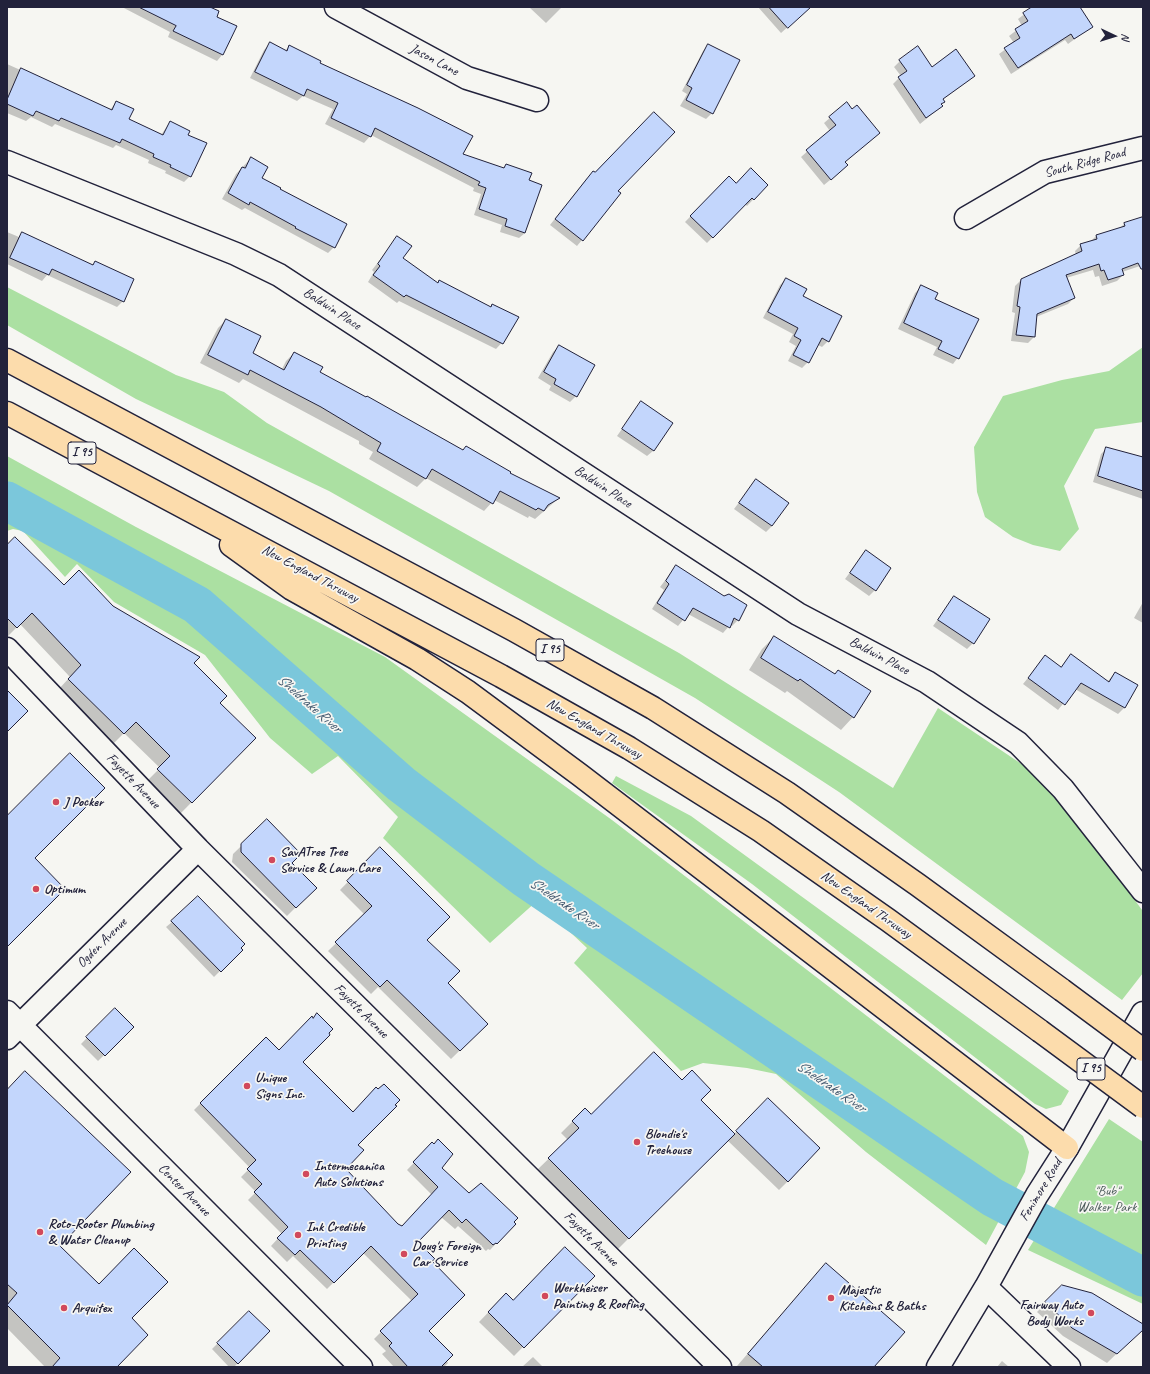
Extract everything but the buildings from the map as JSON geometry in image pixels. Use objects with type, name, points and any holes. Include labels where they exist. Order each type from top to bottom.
[{"type":"highway","name":"I 95","points":[[7,360],[507,626],[653,708],[787,793],[918,885],[1143,1050]]},
{"type":"highway","name":"New England Thruway","points":[[7,413],[501,676],[635,752],[761,831],[827,876],[1143,1107]]},
{"type":"highway","points":[[158,493],[292,589],[417,660],[468,692],[580,775],[1067,1148]]},
{"type":"street","name":"Jason Lane","points":[[338,7],[467,78],[537,100]]},
{"type":"street","name":"South Ridge Road","points":[[966,218],[1045,172],[1143,148]]},
{"type":"street","name":"Baldwin Place","points":[[7,162],[236,254],[279,275],[798,614],[927,682],[1018,743],[1064,789],[1143,891]]},
{"type":"street","name":"Fayette Avenue","points":[[7,649],[198,848],[720,1367]]},
{"type":"street","name":"Ogden Avenue","points":[[11,1025],[198,848]]},
{"type":"street","name":"Fenimore Road","points":[[938,1367],[986,1287],[1036,1195],[1067,1148],[1143,1013]]},
{"type":"street","name":"Center Avenue","points":[[11,1025],[361,1367]]},
{"type":"street","points":[[986,1287],[1069,1367]]},
{"type":"green space","points":[[7,287],[176,375],[224,392],[267,423],[679,653],[893,788],[938,708],[1035,773],[1079,823],[1142,910],[1143,973],[1122,1000],[839,792],[695,698],[329,491],[136,399],[7,325]]},
{"type":"green space","points":[[1143,347],[1143,422],[1095,429],[1064,486],[1079,529],[1060,551],[1033,545],[1013,537],[985,517],[977,492],[974,447],[1003,396],[1062,380],[1109,371]]},
{"type":"green space","points":[[7,456],[136,527],[385,657],[612,820],[1023,1136],[1029,1152],[1025,1172],[986,1245],[866,1152],[776,1074],[747,1068],[703,1063],[681,1071],[574,963],[587,948],[537,901],[490,943],[383,838],[398,817],[338,756],[312,774],[270,738],[205,655],[114,602],[77,564],[65,577],[23,531],[13,529],[7,531]]},
{"type":"green space","points":[[616,776],[691,816],[1069,1091],[1061,1105],[1046,1109],[1035,1104],[752,884],[612,783]]},
{"type":"green space","name":"\"Bub\" Walker Park","points":[[1109,1119],[1143,1142],[1143,1304],[1028,1250]]},
{"type":"waterway","name":"Sheldrake River","points":[[7,501],[197,605],[401,784],[526,879],[992,1197],[1143,1277]]},
{"type":"place","name":"J Pocker","points":[[56,802]]},
{"type":"place","name":"SavATree Tree Service & Lawn Care","points":[[272,860]]},
{"type":"place","name":"Optimum","points":[[36,889]]},
{"type":"place","name":"Unique Signs Inc.","points":[[247,1086]]},
{"type":"place","name":"Blondie's Treehouse","points":[[637,1142]]},
{"type":"place","name":"Intermecanica Auto Solutions","points":[[306,1174]]},
{"type":"place","name":"Roto-Rooter Plumbing & Water Cleanup","points":[[40,1232]]},
{"type":"place","name":"Ink Credible Printing","points":[[298,1235]]},
{"type":"place","name":"Doug's Foreign Car Service","points":[[404,1254]]},
{"type":"place","name":"Werkheiser Painting & Roofing","points":[[545,1296]]},
{"type":"place","name":"Majestic Kitchens & Baths","points":[[831,1298]]},
{"type":"place","name":"Arquitex","points":[[64,1308]]},
{"type":"place","name":"Fairway Auto Body Works","points":[[1091,1313]]}]
